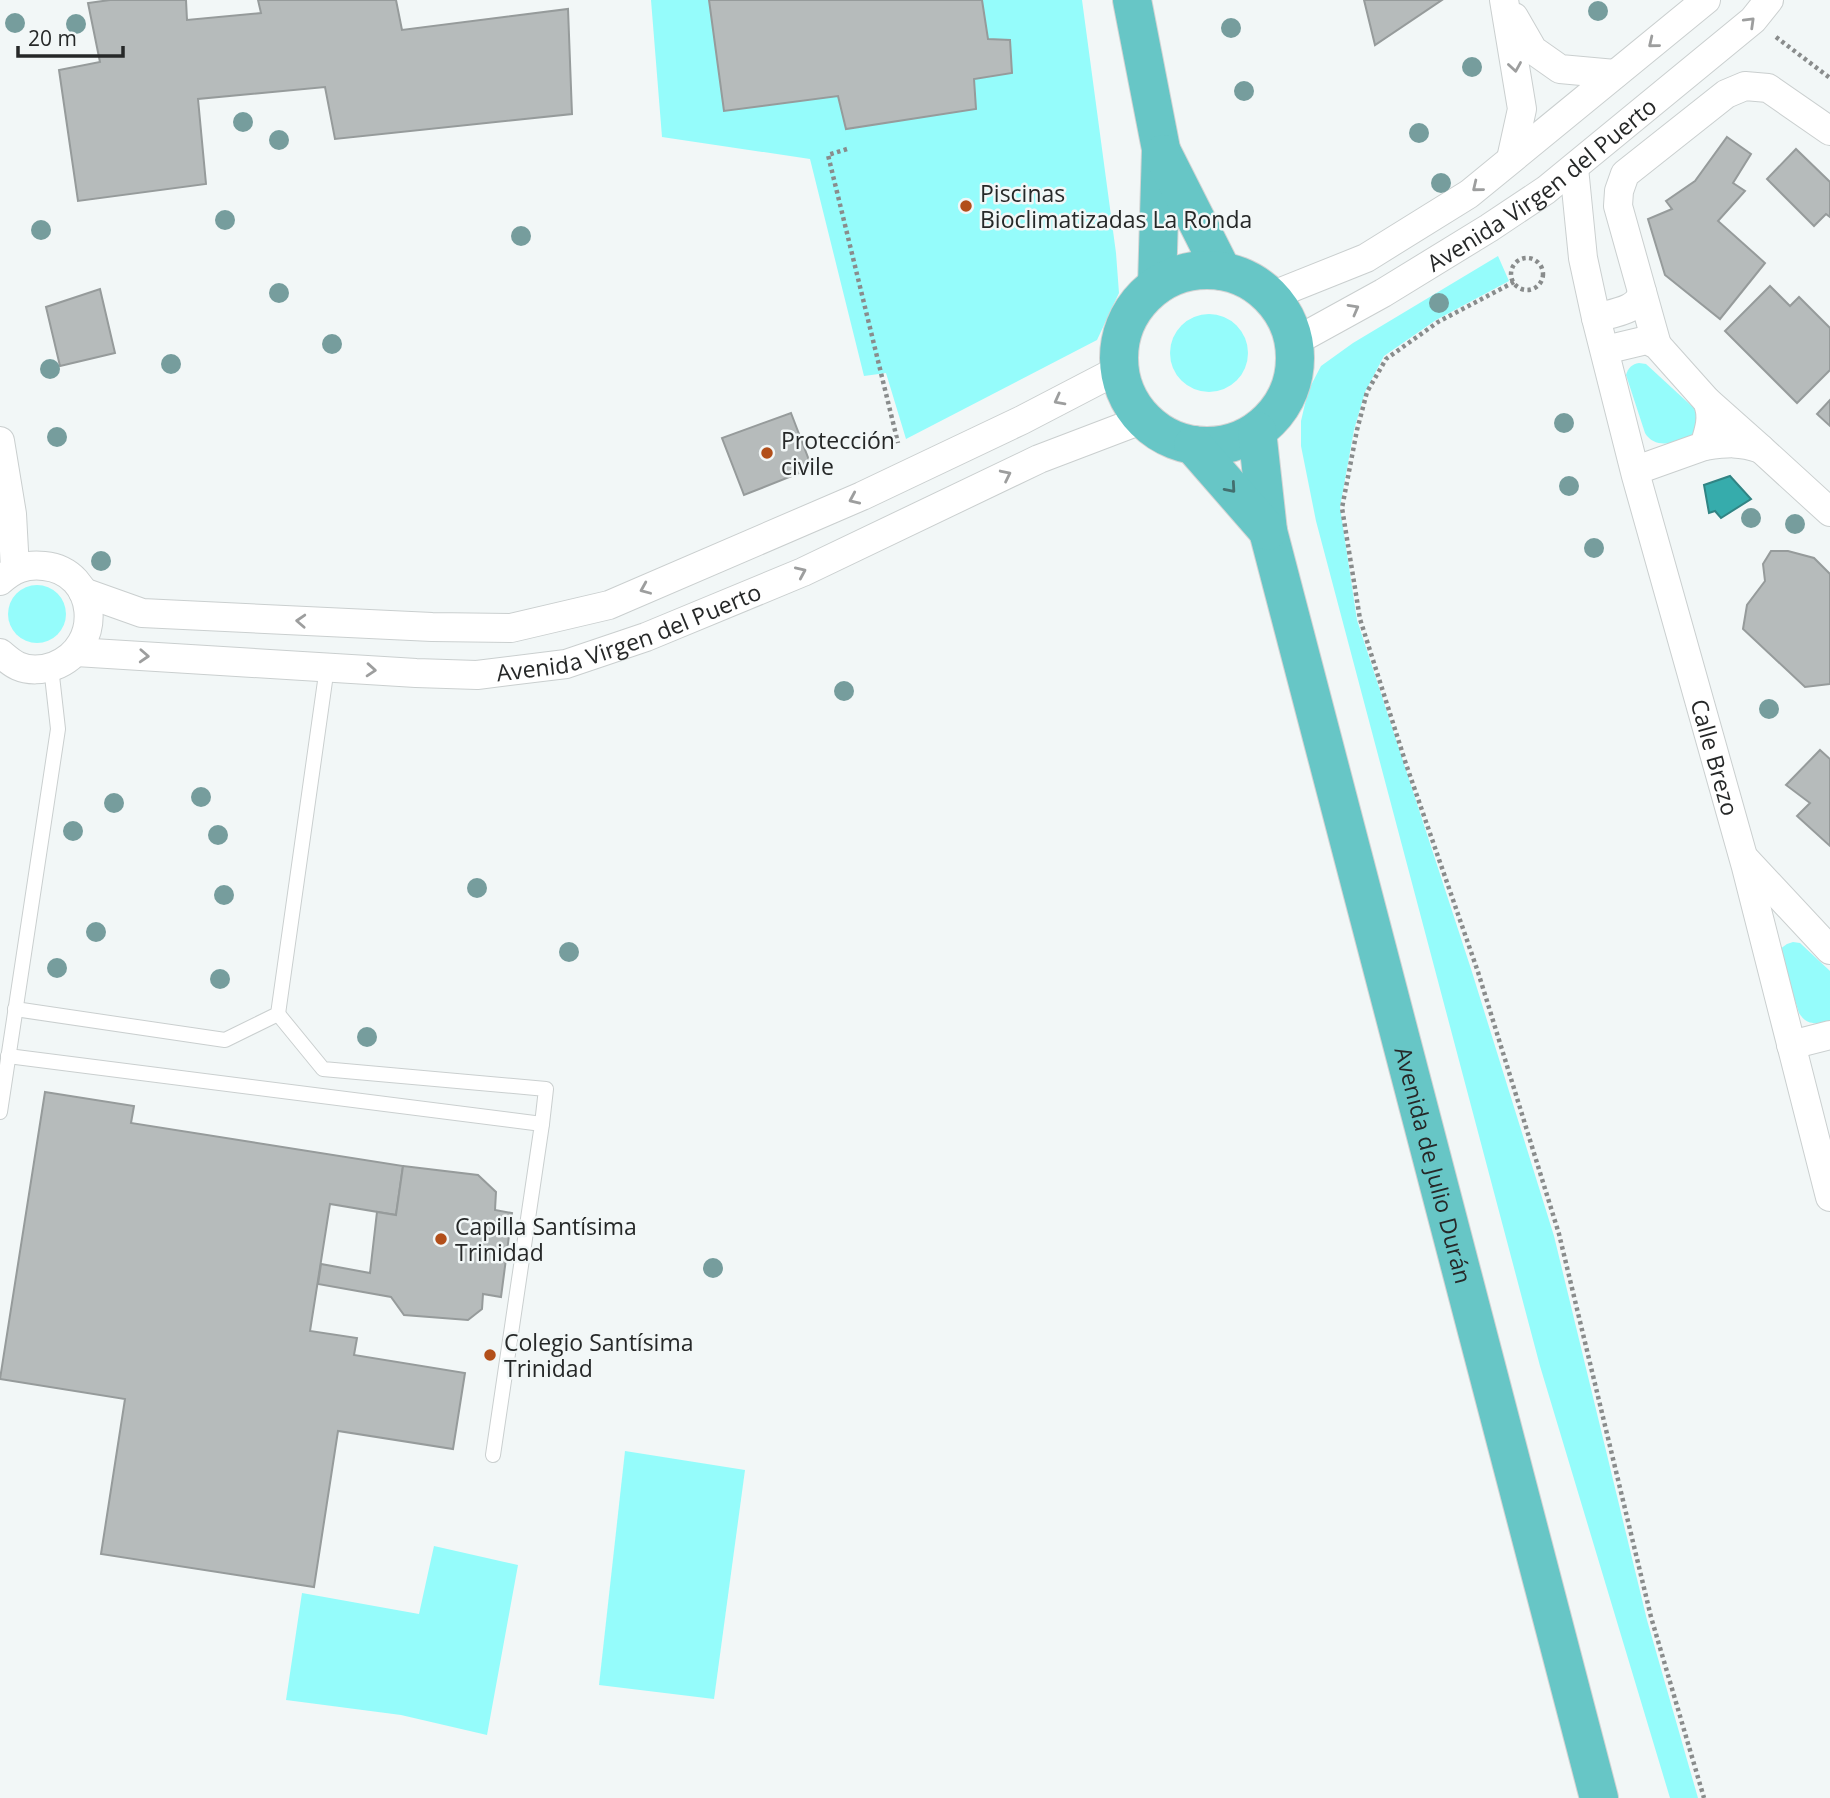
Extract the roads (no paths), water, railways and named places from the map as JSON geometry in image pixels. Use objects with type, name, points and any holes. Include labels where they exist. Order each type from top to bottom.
[{"type":"main road","points":[[1132,0],[1161,149],[1157,285]]},
{"type":"main road","points":[[1161,149],[1222,271]]},
{"type":"main road","points":[[1199,270],[1222,271],[1248,279],[1270,296],[1286,317],[1294,342],[1295,368],[1289,393],[1276,414],[1257,431],[1237,442],[1216,446],[1193,445],[1167,436],[1144,419],[1128,396],[1120,369],[1120,345],[1126,322],[1139,301],[1157,285],[1178,274],[1199,270]]},
{"type":"main road","name":"Avenida de Julio Durán","points":[[1257,431],[1268,531],[1599,1798]]},
{"type":"main road","name":"Avenida de Julio Durán","points":[[1193,445],[1268,531]]},
{"type":"street","points":[[1504,0],[1533,50],[1560,69],[1615,74]]},
{"type":"street","points":[[1504,0],[1522,109],[1511,159]]},
{"type":"street","name":"Avenida Virgen del Puerto","points":[[1270,296],[1366,258],[1468,194],[1706,0]]},
{"type":"street","name":"Avenida Virgen del Puerto","points":[[1294,342],[1406,279],[1546,190],[1761,10]]},
{"type":"street","points":[[1657,345],[1618,206],[1619,191],[1625,174],[1726,94],[1745,86],[1768,88],[1830,131]]},
{"type":"street","points":[[1574,168],[1583,258]]},
{"type":"street","points":[[1546,190],[1583,258]]},
{"type":"street","name":"Calle Brezo","points":[[1583,258],[1635,468],[1742,856],[1830,1197]]},
{"type":"street","points":[[1596,318],[1634,306],[1641,299],[1642,292]]},
{"type":"street","points":[[1605,350],[1647,340],[1657,345],[1707,401],[1830,512]]},
{"type":"street","name":"Avenida Virgen del Puerto","points":[[83,592],[142,613],[432,627],[511,628],[609,605],[862,496],[1022,420],[1120,369]]},
{"type":"street","points":[[1704,446],[1710,429],[1711,410],[1707,401]]},
{"type":"street","name":"Avenida Virgen del Puerto","points":[[76,652],[416,673],[477,674],[566,664],[646,638],[803,572],[1039,459],[1144,419]]},
{"type":"street","points":[[0,441],[7,498],[7,575],[33,565],[50,566],[64,572],[83,592],[88,604],[89,618],[87,632],[76,652],[65,662],[41,670],[18,666],[0,653]]},
{"type":"street","points":[[1635,468],[1704,446],[1745,443],[1761,449]]},
{"type":"street","points":[[7,498],[50,566]]},
{"type":"street","points":[[1742,856],[1830,950]]},
{"type":"street","points":[[1763,936],[1805,924]]},
{"type":"street","points":[[1791,1045],[1830,1035]]},
{"type":"lane","points":[[0,1112],[58,729],[51,667]]},
{"type":"lane","points":[[327,667],[278,1014],[323,1069],[546,1089],[493,1455]]},
{"type":"lane","points":[[15,1009],[225,1040],[278,1014]]},
{"type":"lane","points":[[8,1056],[542,1124]]},
{"type":"place","name":"Piscinas Bioclimatizadas La Ronda","points":[[966,206]]},
{"type":"place","name":"Protección civile","points":[[767,453]]},
{"type":"place","name":"Capilla Santísima Trinidad","points":[[441,1239]]},
{"type":"place","name":"Colegio Santísima Trinidad","points":[[490,1355]]}]
